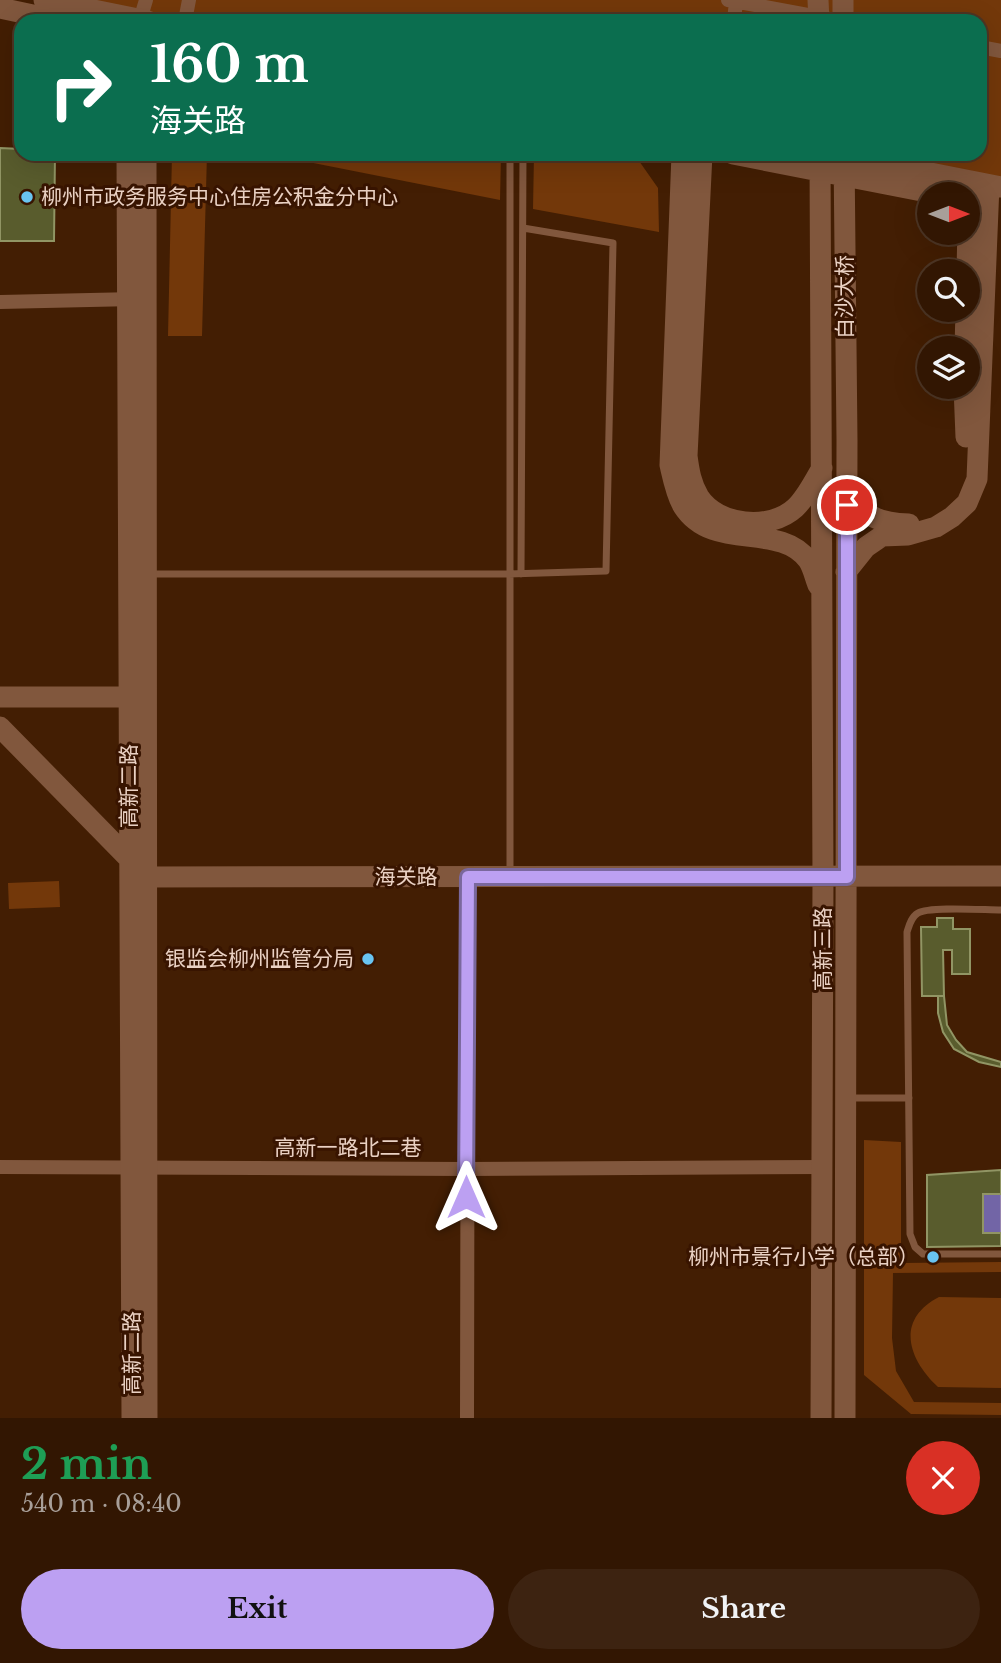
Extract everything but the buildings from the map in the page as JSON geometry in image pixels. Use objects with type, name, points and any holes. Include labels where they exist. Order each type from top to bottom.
[{"type":"main road","points":[[44,0],[126,14]]},
{"type":"main road","points":[[0,8],[28,14]]},
{"type":"main road","name":"高新二路","points":[[127,161],[136,299],[137,574],[147,877],[132,1418]]},
{"type":"main road","name":"高新二路","points":[[136,299],[146,161]]},
{"type":"main road","points":[[682,161],[670,465],[674,482],[684,507],[716,532],[773,540],[793,547],[809,561],[822,596]]},
{"type":"main road","points":[[702,161],[687,456],[690,478],[700,499],[720,516],[760,523],[778,519],[796,508],[822,468]]},
{"type":"main road","points":[[769,161],[917,190]]},
{"type":"main road","name":"白沙大桥","points":[[820,161],[822,439]]},
{"type":"main road","name":"白沙大桥","points":[[844,161],[847,440]]},
{"type":"main road","points":[[860,161],[984,195]]},
{"type":"main road","points":[[970,259],[984,195]]},
{"type":"main road","points":[[846,572],[866,547],[882,536],[908,535],[936,527],[952,517],[967,503],[977,479],[984,195]]},
{"type":"main road","points":[[847,484],[865,513],[877,521],[910,524],[935,514],[950,503],[962,485],[966,461],[964,399]]},
{"type":"main road","name":"高新三路","points":[[821,1418],[822,439]]},
{"type":"main road","name":"高新三路","points":[[845,1418],[847,440]]},
{"type":"main road","name":"高新二路","points":[[137,574],[129,691],[130,858],[147,1418]]},
{"type":"main road","points":[[0,685],[129,691]]},
{"type":"main road","points":[[0,697],[129,691]]},
{"type":"main road","points":[[0,727],[147,877]]},
{"type":"main road","name":"海关路","points":[[147,877],[1001,876]]},
{"type":"street","points":[[732,1],[804,14]]},
{"type":"street","points":[[0,302],[136,299]]},
{"type":"street","points":[[467,1418],[468,877]]},
{"type":"street","name":"高新一路北二巷","points":[[0,1167],[821,1167]]},
{"type":"lane","points":[[510,161],[510,877]]},
{"type":"lane","points":[[521,574],[523,161]]},
{"type":"lane","points":[[137,574],[509,575],[606,572],[613,243],[523,228]]},
{"type":"lane","points":[[1001,910],[930,910],[918,913],[911,920],[907,932],[910,1234],[915,1247],[923,1254],[1001,1254]]},
{"type":"lane","points":[[846,1098],[909,1098]]},
{"type":"shaded area","points":[[44,0],[1001,0],[1001,187],[869,161],[987,161],[987,14],[113,14]]},
{"type":"shaded area","points":[[172,161],[207,161],[202,336],[168,336]]},
{"type":"shaded area","points":[[303,161],[501,161],[500,200]]},
{"type":"shaded area","points":[[534,161],[639,161],[658,188],[659,232],[533,209]]},
{"type":"shaded area","points":[[59,881],[60,907],[9,909],[8,883]]},
{"type":"shaded area","points":[[864,1140],[901,1142],[901,1263],[1001,1262],[1001,1272],[893,1273],[892,1338],[896,1371],[914,1402],[1001,1403],[1001,1415],[911,1414],[864,1375]]},
{"type":"shaded area","points":[[983,1194],[1001,1194],[1001,1233],[983,1233]]},
{"type":"shaded area","points":[[939,1297],[1001,1298],[1001,1388],[938,1387],[919,1364],[911,1340],[911,1328],[925,1306]]},
{"type":"place","name":"柳州市政务服务中心住房公积金分中心","points":[[27,197]]},
{"type":"place","name":"银监会柳州监管分局","points":[[368,959]]},
{"type":"place","name":"柳州市景行小学（总部）","points":[[933,1257]]},
{"type":"route","points":[[466,1197],[468,877],[847,877],[847,505]]}]
